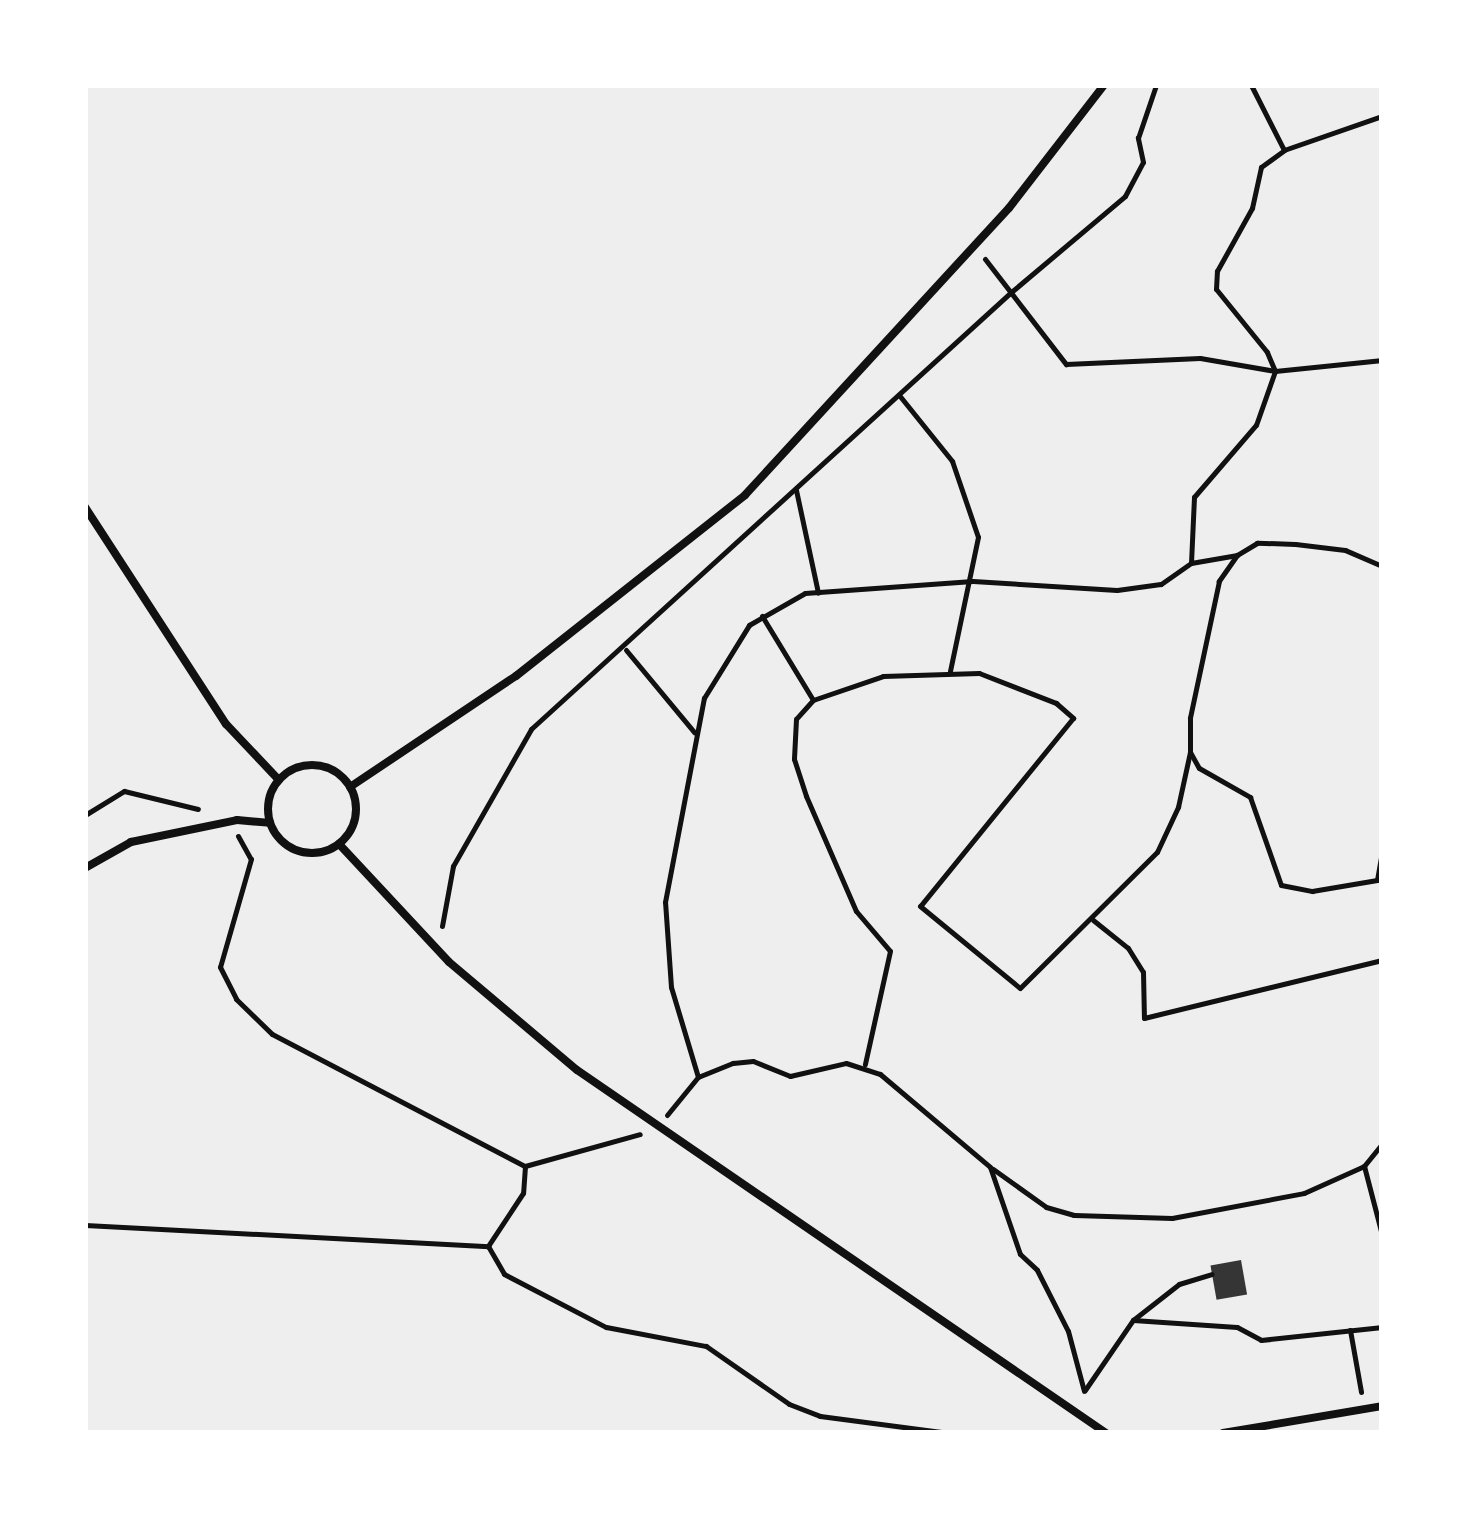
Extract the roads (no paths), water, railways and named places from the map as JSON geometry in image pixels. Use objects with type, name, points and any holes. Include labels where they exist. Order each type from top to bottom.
[{"type":"lane","points":[[350,787],[516,676],[745,495],[975,246],[1104,85]]},
{"type":"lane","points":[[85,508],[226,724],[279,780]]},
{"type":"lane","points":[[316,765],[350,787],[354,824],[339,844],[299,851],[270,823],[268,808],[279,780],[316,765]]},
{"type":"lane","points":[[85,868],[131,842],[237,820],[270,823]]},
{"type":"lane","points":[[339,844],[450,962],[576,1070],[1106,1433]]},
{"type":"lane","points":[[1224,1433],[1382,1406]]}]
